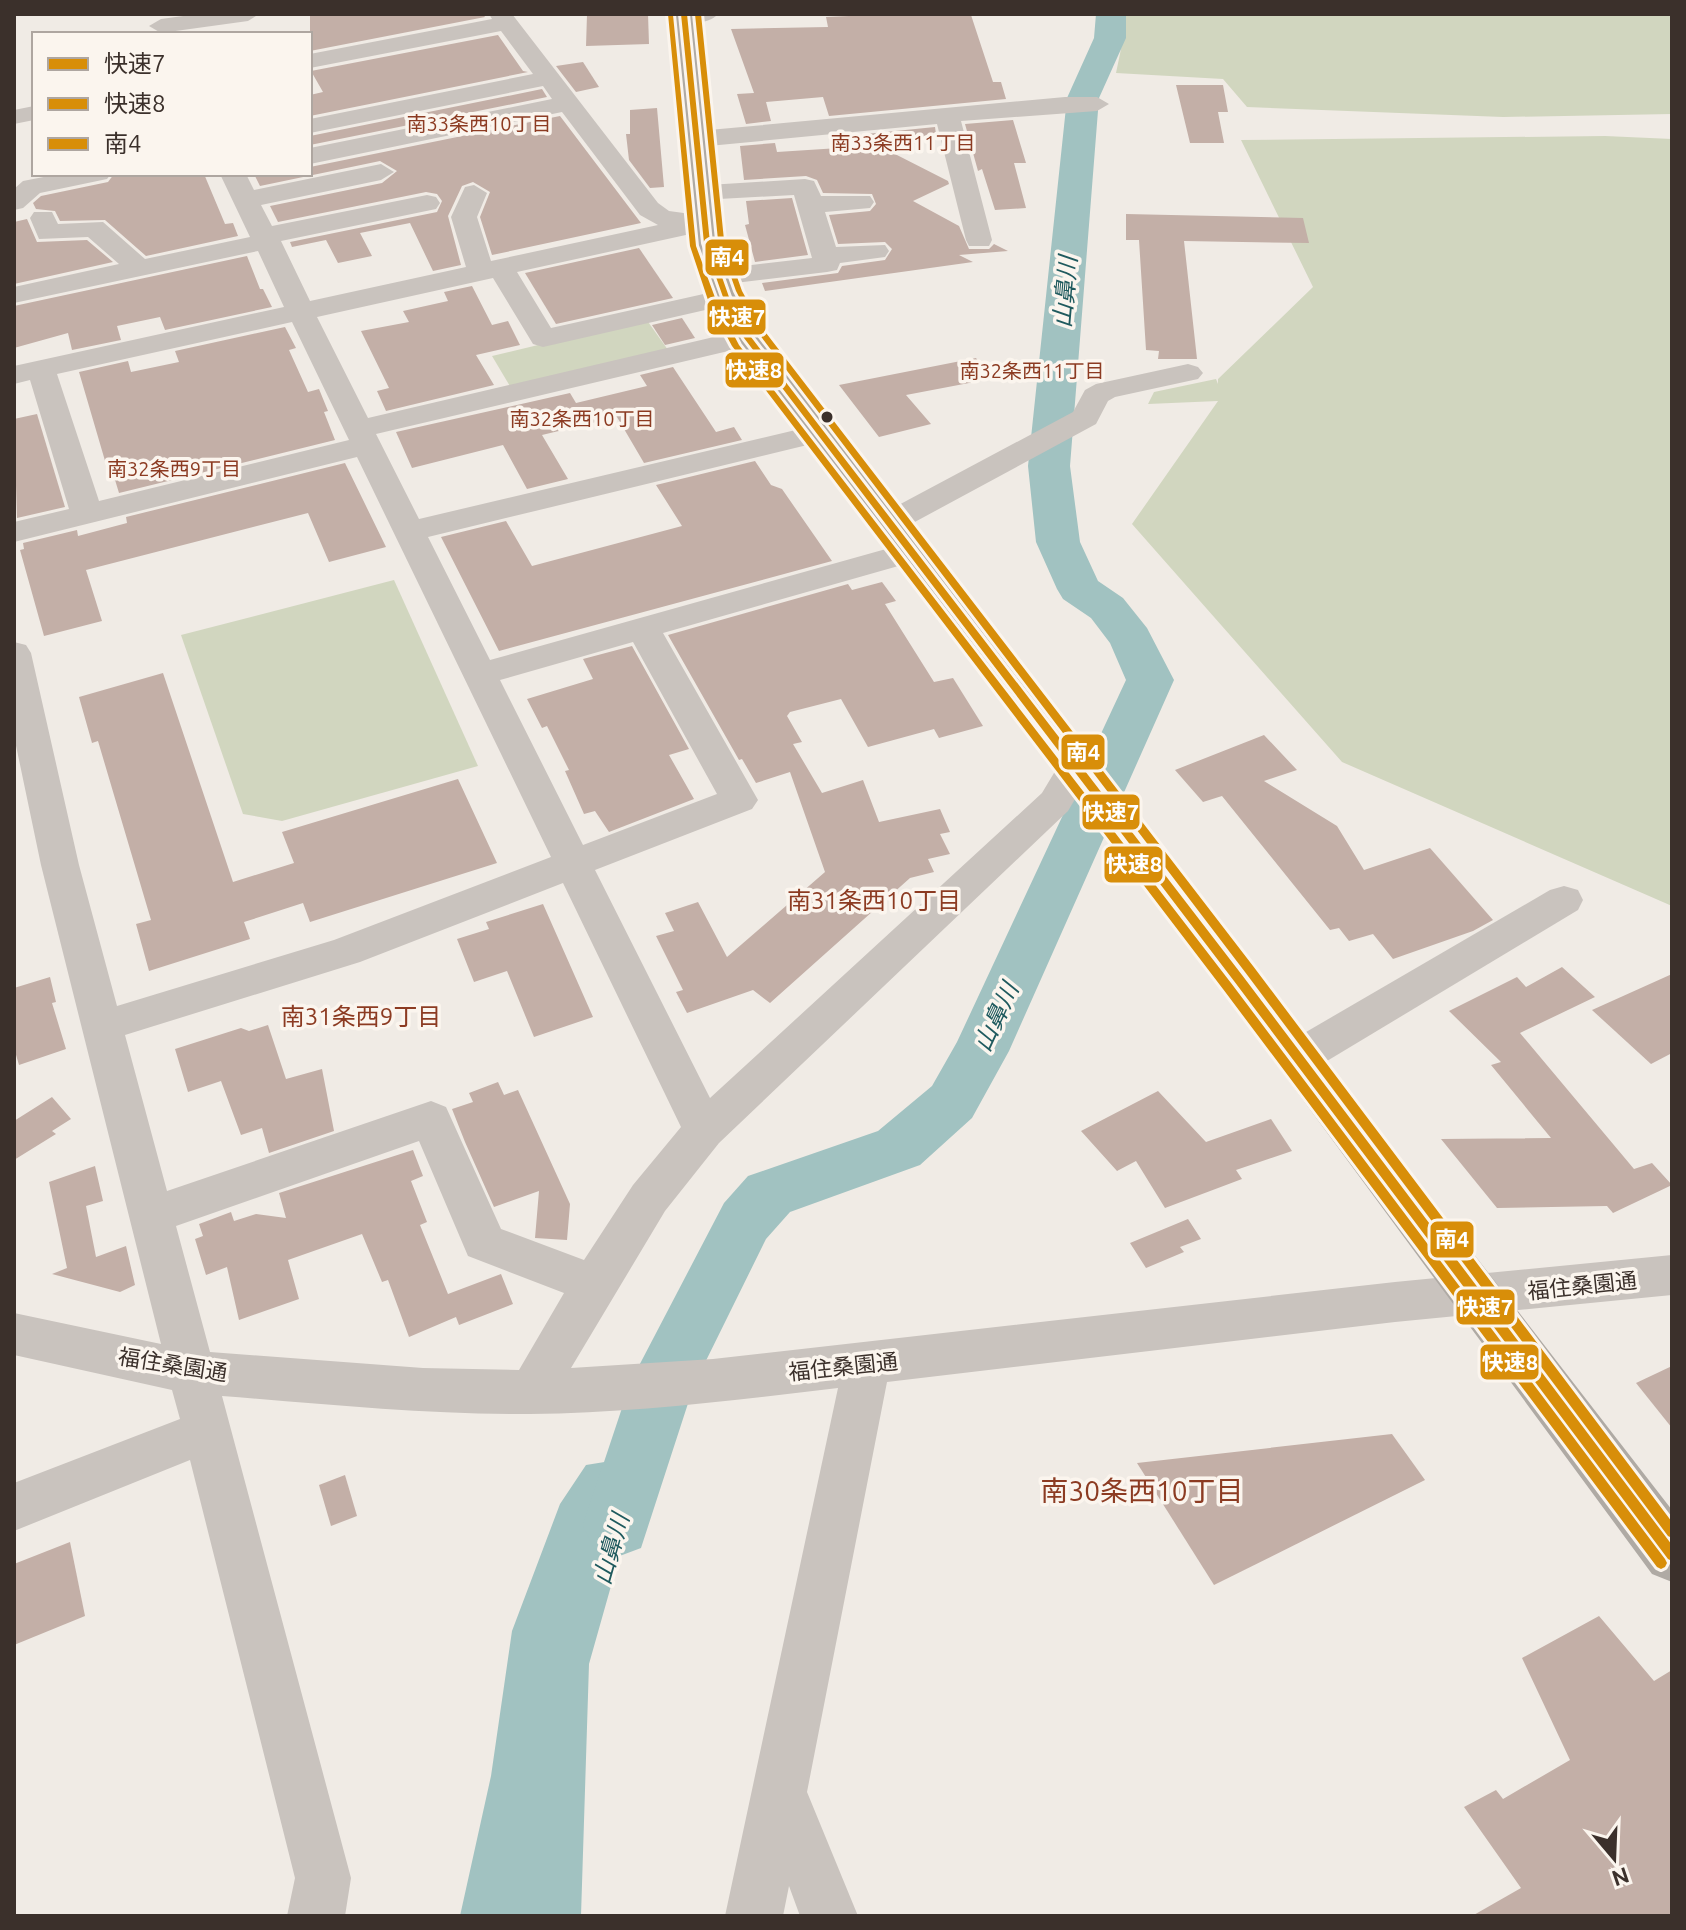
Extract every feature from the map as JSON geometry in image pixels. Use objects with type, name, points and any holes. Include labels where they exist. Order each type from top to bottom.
[{"type":"highway","points":[[684,14],[702,208],[722,287],[748,338],[1672,1555]]},
{"type":"street","points":[[160,25],[248,14]]},
{"type":"street","points":[[684,14],[707,14]]},
{"type":"street","points":[[312,61],[503,19],[649,209],[662,218],[805,187],[827,264],[722,287],[543,338],[490,269],[464,217],[474,193]]},
{"type":"street","points":[[312,126],[549,78]]},
{"type":"street","points":[[312,156],[568,103]]},
{"type":"street","points":[[698,139],[1065,104],[1097,104]]},
{"type":"street","points":[[946,115],[979,240]]},
{"type":"street","points":[[381,172],[240,187],[704,1130]]},
{"type":"street","points":[[14,202],[32,187],[88,176]]},
{"type":"street","points":[[810,205],[861,202]]},
{"type":"street","points":[[14,295],[427,203]]},
{"type":"street","points":[[87,514],[27,372],[490,269],[702,208]]},
{"type":"street","points":[[43,218],[48,233],[94,228],[139,268]]},
{"type":"street","points":[[825,256],[875,251]]},
{"type":"street","points":[[14,532],[364,437],[748,338]]},
{"type":"street","points":[[889,523],[1085,418],[1092,411],[1096,396],[1106,390],[1188,373]]},
{"type":"street","points":[[410,531],[821,433]]},
{"type":"street","points":[[480,674],[911,552]]},
{"type":"street","points":[[103,1026],[346,951],[575,866],[739,800],[642,627]]},
{"type":"street","points":[[14,653],[21,720],[153,1215],[204,1432],[323,1878],[316,1916]]},
{"type":"street","points":[[532,1392],[594,1284],[649,1198],[704,1130],[1055,802],[1079,770]]},
{"type":"street","points":[[1297,1058],[1564,900]]},
{"type":"street","points":[[153,1215],[431,1119],[484,1242],[594,1284]]},
{"type":"street","name":"福住桑園通","points":[[14,1334],[190,1372],[423,1390],[532,1392],[713,1381],[1672,1275]]},
{"type":"street","points":[[754,1916],[867,1363]]},
{"type":"street","points":[[14,1507],[204,1432]]},
{"type":"street","points":[[779,1791],[829,1916]]},
{"type":"green space","points":[[1125,14],[1672,14],[1672,114],[1503,117],[1247,107],[1223,79],[1116,73],[1126,25]]},
{"type":"green space","points":[[1605,136],[1672,139],[1672,906],[1342,762],[1132,524],[1218,401],[1148,404],[1154,392],[1216,379],[1218,384],[1218,379],[1313,287],[1241,140]]},
{"type":"green space","points":[[646,319],[668,350],[511,388],[492,356]]},
{"type":"green space","points":[[394,580],[478,766],[282,821],[243,814],[181,635]]},
{"type":"water","points":[[648,1455],[589,1664],[581,1916],[460,1916],[491,1776],[512,1631],[560,1504],[586,1465]]},
{"type":"building","points":[[310,14],[483,14],[485,17],[312,51]]},
{"type":"building","points":[[587,14],[648,14],[649,44],[586,46]]},
{"type":"building","points":[[971,15],[993,82],[1001,82],[1006,99],[829,116],[823,97],[766,102],[771,121],[746,124],[737,94],[754,93],[731,29],[828,27],[826,17]]},
{"type":"building","points":[[498,35],[523,71],[528,72],[312,116],[312,95],[323,92],[312,71]]},
{"type":"building","points":[[583,62],[599,87],[576,92],[556,66]]},
{"type":"building","points":[[1176,85],[1223,85],[1228,112],[1218,112],[1224,143],[1190,143]]},
{"type":"building","points":[[542,89],[547,97],[312,145],[312,136]]},
{"type":"building","points":[[657,108],[664,187],[650,188],[629,160],[626,134],[630,134],[630,110]]},
{"type":"building","points":[[560,116],[641,223],[492,255],[480,217],[490,192],[473,182],[462,186],[448,216],[461,265],[433,271],[410,223],[360,233],[372,256],[338,263],[326,240],[292,247],[290,242],[437,212],[442,201],[437,194],[426,192],[278,222],[270,206],[382,183],[397,171],[380,161],[312,175],[312,167]]},
{"type":"building","points":[[1013,120],[1026,163],[1014,163],[1026,208],[995,210],[982,169],[978,171],[965,124]]},
{"type":"building","points":[[935,127],[936,134],[893,153],[948,181],[949,184],[913,201],[959,226],[969,249],[989,249],[994,244],[1008,251],[959,255],[973,262],[765,291],[762,283],[838,273],[842,266],[885,260],[892,249],[885,242],[838,244],[829,215],[870,211],[876,204],[872,194],[823,193],[817,180],[806,176],[744,180],[740,146],[775,143],[777,152],[839,148],[836,137]]},
{"type":"building","points":[[112,176],[205,176],[225,224],[233,223],[238,236],[146,256],[105,220],[60,221],[55,211],[36,209],[33,203],[41,196],[108,182]]},
{"type":"building","points":[[255,176],[308,176],[260,186]]},
{"type":"building","points":[[792,198],[808,255],[755,262],[745,225],[749,224],[746,201]]},
{"type":"building","points":[[1126,214],[1303,218],[1309,243],[1184,241],[1197,359],[1158,359],[1159,351],[1146,350],[1139,240],[1126,240]]},
{"type":"building","points":[[27,219],[37,242],[87,240],[113,262],[14,284],[14,222]]},
{"type":"building","points":[[639,248],[673,298],[556,324],[525,273]]},
{"type":"building","points":[[247,256],[260,289],[263,289],[272,307],[165,330],[160,317],[117,326],[121,340],[72,350],[68,333],[14,348],[14,306]]},
{"type":"building","points":[[472,286],[492,325],[508,321],[520,345],[476,355],[494,385],[386,411],[377,391],[389,388],[361,331],[409,322],[403,311],[448,301],[444,292]]},
{"type":"building","points":[[682,318],[695,338],[665,345],[652,325]]},
{"type":"building","points":[[285,327],[296,348],[289,350],[308,392],[319,389],[335,440],[119,493],[112,470],[108,471],[79,372],[128,361],[131,372],[179,362],[175,351]]},
{"type":"building","points":[[976,358],[990,379],[906,395],[931,424],[879,437],[839,385]]},
{"type":"building","points":[[673,367],[716,432],[734,427],[742,440],[644,463],[617,417],[542,435],[568,479],[527,489],[503,445],[412,468],[396,432],[570,393],[576,403],[647,386],[640,375]]},
{"type":"building","points":[[37,414],[65,507],[17,518],[14,419]]},
{"type":"building","points":[[755,461],[771,485],[782,489],[832,561],[499,651],[441,537],[506,521],[532,566],[682,526],[656,485]]},
{"type":"building","points":[[345,463],[386,547],[329,562],[308,513],[86,570],[102,621],[44,636],[20,550],[24,549],[23,543],[77,530],[78,536],[127,523],[126,517]]},
{"type":"building","points":[[882,582],[896,601],[885,604],[934,682],[953,678],[983,726],[939,738],[934,729],[868,747],[841,699],[790,712],[787,716],[802,742],[793,744],[822,793],[863,780],[879,822],[940,809],[950,832],[940,834],[950,854],[928,859],[934,872],[910,878],[770,1003],[753,990],[687,1013],[676,992],[683,990],[656,936],[674,931],[665,913],[698,902],[727,957],[825,872],[790,772],[756,783],[742,759],[739,760],[668,635],[848,584],[852,590]]},
{"type":"building","points":[[632,646],[689,749],[669,755],[694,799],[609,832],[595,811],[584,814],[565,771],[569,770],[547,726],[542,728],[527,699],[593,679],[583,659]]},
{"type":"building","points":[[163,673],[233,882],[294,863],[282,832],[458,779],[497,863],[310,922],[303,903],[244,922],[250,939],[149,971],[136,924],[151,920],[98,741],[92,743],[79,697]]},
{"type":"building","points":[[1264,735],[1297,770],[1264,781],[1337,826],[1364,870],[1430,848],[1493,920],[1473,931],[1393,959],[1373,934],[1349,941],[1339,928],[1330,930],[1222,796],[1203,802],[1175,770]]},
{"type":"building","points":[[543,904],[593,1017],[534,1037],[507,971],[474,982],[457,939],[489,929],[486,922]]},
{"type":"building","points":[[1562,967],[1595,997],[1520,1033],[1634,1169],[1652,1163],[1672,1185],[1613,1213],[1607,1206],[1497,1208],[1441,1139],[1551,1138],[1491,1065],[1501,1062],[1449,1011],[1517,977],[1526,987]]},
{"type":"building","points":[[1672,974],[1672,1053],[1651,1064],[1592,1010]]},
{"type":"building","points":[[50,977],[56,1002],[52,1003],[66,1049],[19,1065],[14,1048],[14,988]]},
{"type":"building","points":[[268,1025],[286,1079],[322,1069],[334,1131],[269,1153],[262,1128],[241,1135],[221,1081],[188,1092],[175,1049],[241,1028],[249,1031]]},
{"type":"building","points":[[498,1082],[504,1095],[518,1090],[570,1204],[567,1240],[535,1238],[539,1191],[494,1207],[465,1142],[452,1109],[473,1102],[469,1093]]},
{"type":"building","points":[[1158,1091],[1206,1142],[1271,1119],[1292,1151],[1236,1170],[1242,1179],[1165,1208],[1136,1161],[1117,1171],[1081,1131]]},
{"type":"building","points":[[52,1097],[71,1119],[52,1131],[56,1134],[14,1160],[14,1121]]},
{"type":"building","points":[[413,1150],[423,1176],[411,1181],[427,1222],[420,1225],[448,1294],[501,1274],[513,1304],[459,1325],[456,1317],[409,1337],[388,1280],[382,1282],[362,1234],[288,1260],[299,1299],[239,1320],[227,1267],[206,1275],[195,1239],[203,1236],[199,1224],[231,1212],[234,1221],[256,1214],[286,1218],[279,1193]]},
{"type":"building","points":[[95,1166],[103,1201],[86,1206],[96,1257],[126,1246],[135,1285],[120,1292],[52,1274],[67,1268],[49,1182]]},
{"type":"building","points":[[1188,1219],[1201,1239],[1180,1247],[1184,1252],[1146,1268],[1130,1243]]},
{"type":"building","points":[[1672,1366],[1672,1428],[1636,1383]]},
{"type":"building","points":[[1392,1434],[1425,1480],[1214,1585],[1137,1463]]},
{"type":"building","points":[[345,1475],[357,1516],[331,1526],[319,1485]]},
{"type":"building","points":[[70,1542],[85,1616],[14,1645],[14,1564]]},
{"type":"building","points":[[1599,1616],[1654,1681],[1672,1670],[1672,1916],[1472,1916],[1521,1888],[1464,1807],[1496,1790],[1503,1799],[1570,1760],[1522,1658]]},
{"type":"waterway","name":"山鼻川","points":[[617,1525],[663,1381],[745,1221],[769,1194],[899,1148],[952,1102],[981,1051],[1150,680],[1131,639],[1107,608],[1079,589],[1058,542],[1049,466],[1083,98],[1110,38],[1111,14]]},
{"type":"transit line","name":"快速7","points":[[684,14],[707,243],[726,297],[748,338],[1238,978],[1672,1555]]},
{"type":"transit line","name":"南4","points":[[698,14],[721,240],[739,291],[760,330],[1249,969],[1672,1532]]},
{"type":"transit line","name":"快速8","points":[[670,15],[693,246],[713,303],[736,346],[1227,986],[1661,1563]]},
{"type":"district","name":"南33条西10丁目","points":[[479,123]]},
{"type":"district","name":"南33条西11丁目","points":[[903,142]]},
{"type":"district","name":"南32条西11丁目","points":[[1032,370]]},
{"type":"district","name":"南32条西10丁目","points":[[582,418]]},
{"type":"district","name":"南32条西9丁目","points":[[174,468]]},
{"type":"district","name":"南31条西10丁目","points":[[874,900]]},
{"type":"district","name":"南31条西9丁目","points":[[361,1016]]},
{"type":"district","name":"南30条西10丁目","points":[[1142,1490]]}]
